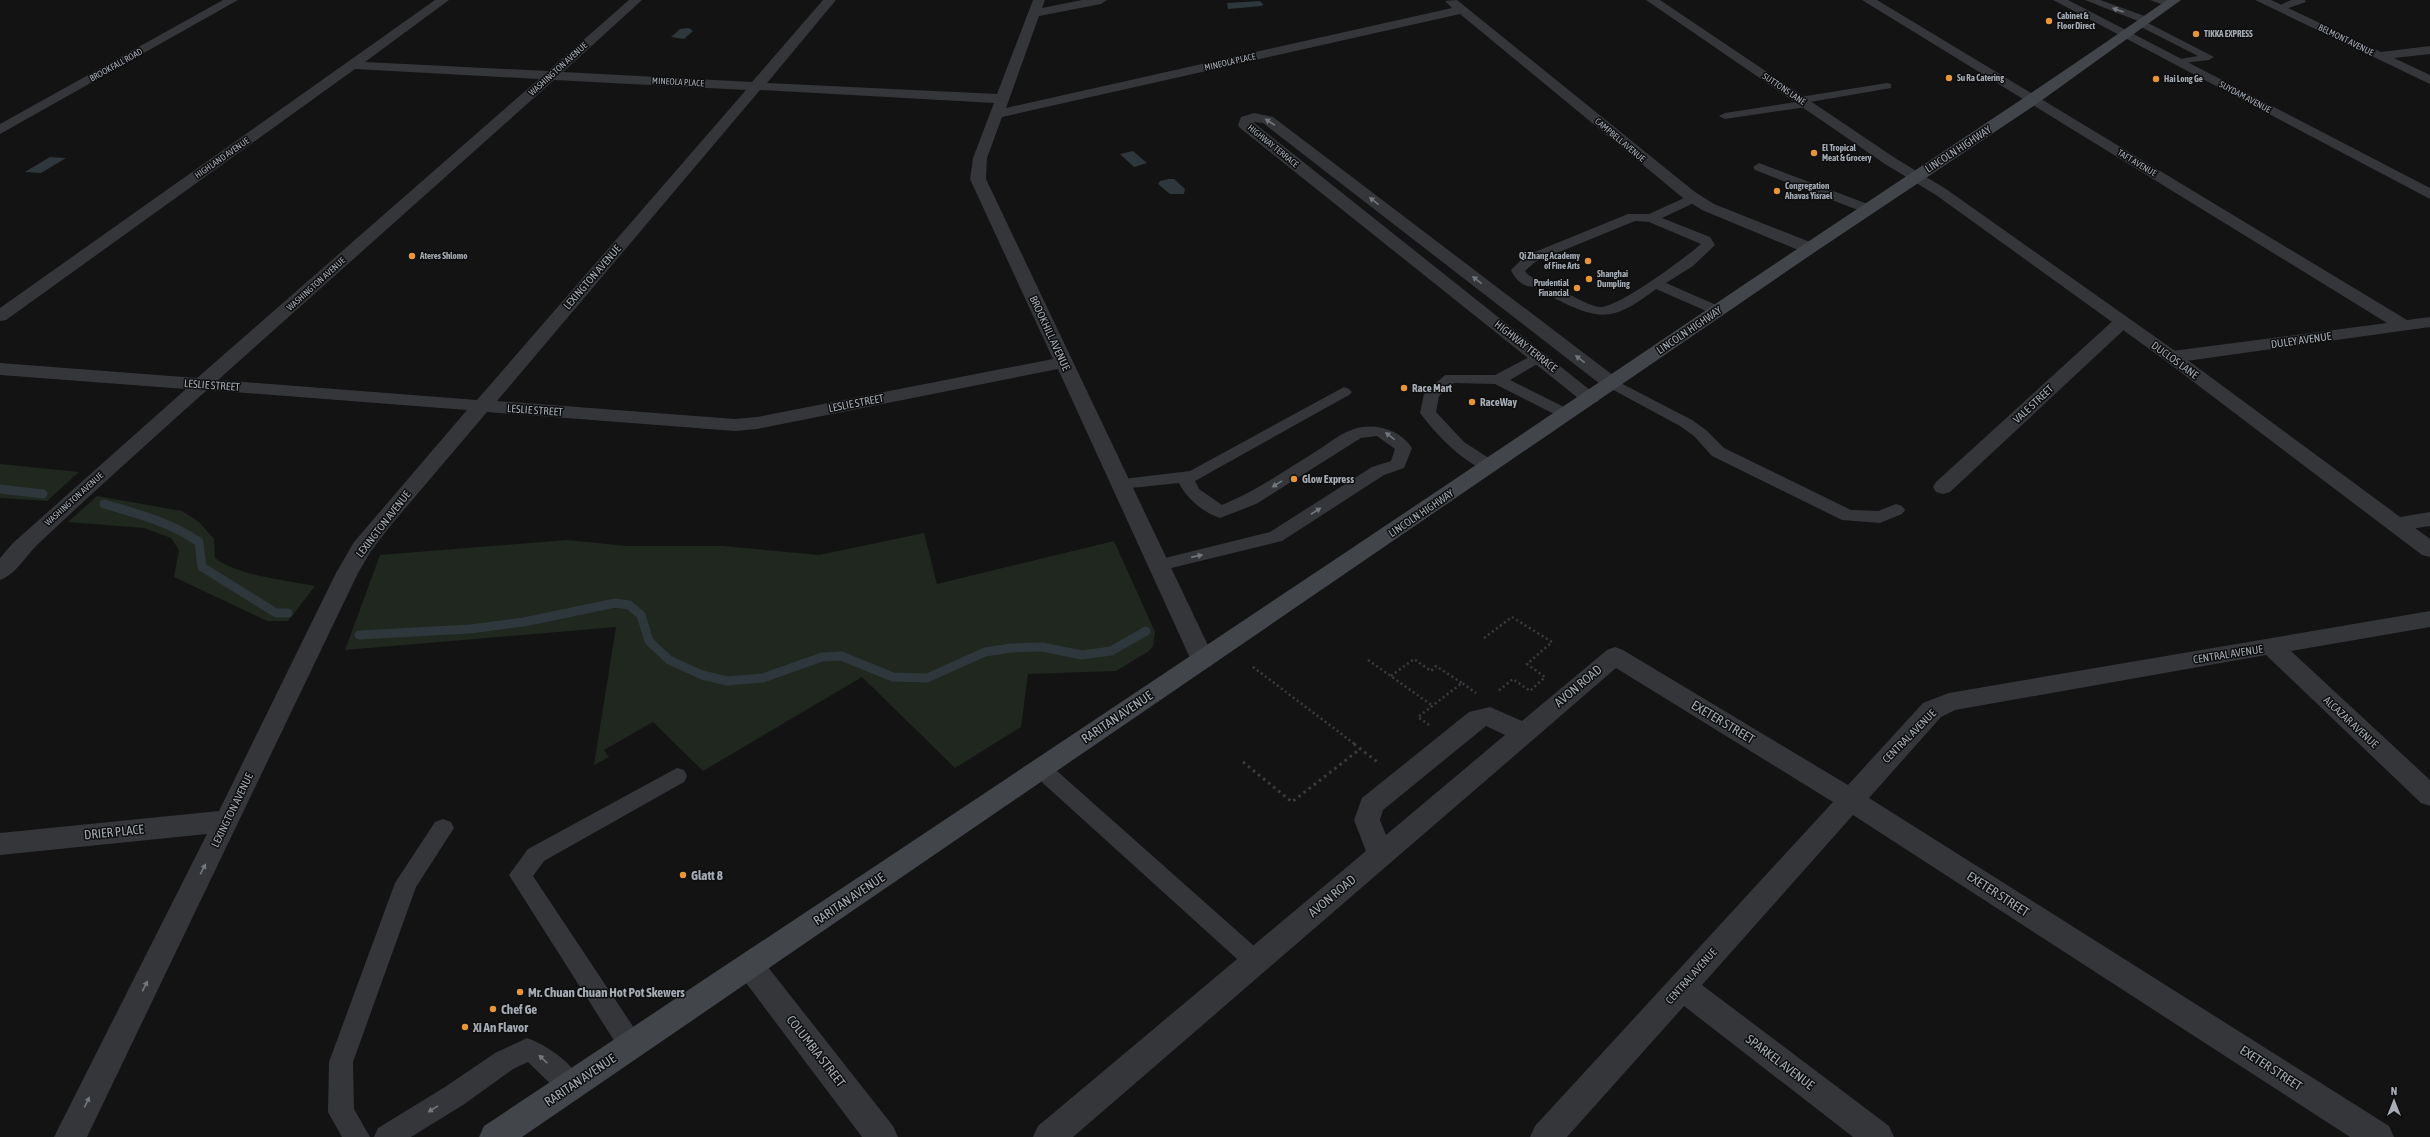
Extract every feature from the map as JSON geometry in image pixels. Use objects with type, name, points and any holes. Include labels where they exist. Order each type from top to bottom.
[{"type":"main road","name":"LINCOLN HIGHWAY","points":[[1203,660],[1809,248],[2033,100],[2143,22],[2166,1]]},
{"type":"main road","name":"RARITAN AVENUE","points":[[495,1137],[1203,660]]},
{"type":"street","name":"BROOKFALL ROAD","points":[[0,130],[232,0]]},
{"type":"street","name":"HIGHLAND AVENUE","points":[[0,316],[443,0]]},
{"type":"street","name":"WASHINGTON AVENUE","points":[[0,572],[48,521],[636,0]]},
{"type":"street","name":"LEXINGTON AVENUE","points":[[70,1137],[227,821],[347,573],[362,547],[830,0]]},
{"type":"street","name":"BROOKHILL AVENUE","points":[[1039,0],[980,158],[978,180],[1203,660]]},
{"type":"street","points":[[1035,13],[1101,0]]},
{"type":"street","name":"CAMPBELL AVENUE","points":[[1451,0],[1692,198],[1708,207],[1809,248]]},
{"type":"street","name":"SUTTONS LANE","points":[[1652,0],[1916,176]]},
{"type":"street","name":"TAFT AVENUE","points":[[1868,0],[2405,326]]},
{"type":"street","name":"SUYDAM AVENUE","points":[[2059,0],[2430,194]]},
{"type":"street","name":"BELMONT AVENUE","points":[[2261,0],[2430,80]]},
{"type":"street","name":"MINEOLA PLACE","points":[[352,65],[757,86],[1000,106],[1462,10]]},
{"type":"street","points":[[2379,56],[2430,50]]},
{"type":"street","name":"HIGHWAY TERRACE","points":[[1590,398],[1246,125],[1246,120],[1254,117],[1268,120],[1611,383]]},
{"type":"street","name":"DUCLOS LANE","points":[[1916,176],[1941,192],[2172,357],[2430,550]]},
{"type":"street","points":[[1385,236],[1409,228]]},
{"type":"street","name":"VALE STREET","points":[[1943,487],[2122,322]]},
{"type":"street","name":"DULEY AVENUE","points":[[2172,357],[2430,322]]},
{"type":"street","name":"LESLIE STREET","points":[[0,369],[735,425],[757,423],[1064,362]]},
{"type":"street","points":[[2396,524],[2430,519]]},
{"type":"street","name":"CENTRAL AVENUE","points":[[1546,1137],[1932,710],[1949,702],[1969,697],[2272,647],[2430,619]]},
{"type":"street","name":"ALCAZAR AVENUE","points":[[2272,647],[2430,796]]},
{"type":"street","name":"EXETER STREET","points":[[1615,656],[1850,799],[2378,1137]]},
{"type":"street","name":"AVON ROAD","points":[[1049,1137],[1615,656]]},
{"type":"street","points":[[1381,855],[1367,820],[1371,805],[1478,719],[1490,716],[1523,734]]},
{"type":"street","name":"DRIER PLACE","points":[[0,844],[227,821]]},
{"type":"street","name":"COLUMBIA STREET","points":[[750,966],[882,1137]]},
{"type":"street","name":"SPARKEL AVENUE","points":[[1682,987],[1878,1137]]},
{"type":"lane","points":[[2090,0],[2143,22],[2209,57],[2178,62]]},
{"type":"lane","points":[[2279,8],[2301,2],[2296,0]]},
{"type":"lane","points":[[1725,116],[1887,86]]},
{"type":"lane","points":[[1759,167],[1868,209]]},
{"type":"lane","points":[[1651,218],[1692,198]]},
{"type":"lane","points":[[1533,283],[1522,278],[1518,270],[1530,260],[1633,217],[1651,218],[1705,240],[1708,245],[1688,263],[1655,283],[1618,310],[1604,312],[1585,308],[1559,295]]},
{"type":"lane","points":[[1655,283],[1718,311]]},
{"type":"lane","points":[[1498,380],[1539,357]]},
{"type":"lane","points":[[1489,466],[1458,446],[1428,413],[1432,394],[1450,378],[1498,380],[1566,414]]},
{"type":"lane","points":[[1611,383],[1686,423],[1700,433],[1718,452],[1848,516],[1880,517],[1896,510]]},
{"type":"lane","points":[[1121,484],[1194,476],[1344,392]]},
{"type":"lane","points":[[1159,565],[1276,538],[1305,533],[1382,484],[1398,464],[1404,448],[1387,432],[1366,431],[1349,438],[1250,500],[1220,512],[1192,492],[1185,477]]},
{"type":"lane","points":[[1041,769],[1097,818],[1191,907],[1255,961]]},
{"type":"lane","points":[[631,1045],[520,875],[536,855],[677,776]]},
{"type":"lane","points":[[357,1137],[341,1112],[341,1062],[406,883],[443,828]]},
{"type":"lane","points":[[387,1137],[454,1096],[504,1061],[527,1050],[538,1054],[571,1086]]},
{"type":"path","points":[[1484,638],[1512,617],[1552,642],[1527,664],[1545,677],[1530,691],[1513,679],[1492,696]]},
{"type":"path","points":[[1391,676],[1414,659],[1431,671],[1436,666],[1480,696]]},
{"type":"path","points":[[1368,660],[1433,706]]},
{"type":"path","points":[[1253,667],[1382,765]]},
{"type":"path","points":[[1436,730],[1418,717],[1462,683]]},
{"type":"path","points":[[1243,762],[1292,802],[1360,748]]},
{"type":"shaded area","points":[[1260,1],[1263,4],[1262,6],[1228,9],[1227,3]]},
{"type":"shaded area","points":[[689,28],[693,31],[684,39],[671,37],[680,29]]},
{"type":"shaded area","points":[[1133,151],[1147,163],[1134,167],[1120,154]]},
{"type":"shaded area","points":[[50,157],[66,158],[41,173],[25,172]]},
{"type":"shaded area","points":[[1174,179],[1185,189],[1184,194],[1170,194],[1158,184],[1160,181]]},
{"type":"shaded area","points":[[0,464],[79,472],[47,501],[0,498]]},
{"type":"shaded area","points":[[97,496],[182,511],[199,522],[214,539],[215,558],[225,564],[249,573],[315,586],[288,621],[267,621],[174,577],[179,550],[171,538],[144,528],[68,522]]},
{"type":"shaded area","points":[[924,533],[937,584],[1114,541],[1155,632],[1153,646],[1149,651],[1116,671],[1028,674],[1021,727],[955,768],[862,677],[703,771],[653,722],[604,750],[609,757],[594,765],[616,627],[345,650],[380,555],[567,540],[627,546],[723,546],[819,555]]},
{"type":"waterway","points":[[0,489],[43,494]]},
{"type":"waterway","points":[[104,504],[153,519],[188,535],[199,542],[202,567],[276,613],[288,613]]},
{"type":"waterway","points":[[359,635],[470,629],[524,622],[615,603],[629,605],[641,615],[649,641],[669,660],[702,675],[727,681],[763,678],[822,657],[841,656],[893,677],[927,678],[985,652],[1011,648],[1042,647],[1082,655],[1111,651],[1146,631]]},
{"type":"place","name":"Cabinet & Floor Direct","points":[[2049,21]]},
{"type":"place","name":"TIKKA EXPRESS","points":[[2196,34]]},
{"type":"place","name":"Su Ra Catering","points":[[1949,78]]},
{"type":"place","name":"Hai Long Ge","points":[[2156,79]]},
{"type":"place","name":"El Tropical Meat & Grocery","points":[[1814,153]]},
{"type":"place","name":"Congregation Ahavas Yisrael","points":[[1777,191]]},
{"type":"place","name":"Ateres Shlomo","points":[[412,256]]},
{"type":"place","name":"Qi Zhang Academy of Fine Arts","points":[[1588,261]]},
{"type":"place","name":"Shanghai Dumpling","points":[[1589,279]]},
{"type":"place","name":"Prudential Financial","points":[[1577,288]]},
{"type":"place","name":"Race Mart","points":[[1404,388]]},
{"type":"place","name":"RaceWay","points":[[1472,402]]},
{"type":"place","name":"Glow Express","points":[[1294,479]]},
{"type":"place","name":"Glatt 8","points":[[683,875]]},
{"type":"place","name":"Mr. Chuan Chuan Hot Pot Skewers","points":[[520,992]]},
{"type":"place","name":"Chef Ge","points":[[493,1009]]},
{"type":"place","name":"Xi An Flavor","points":[[465,1027]]}]
